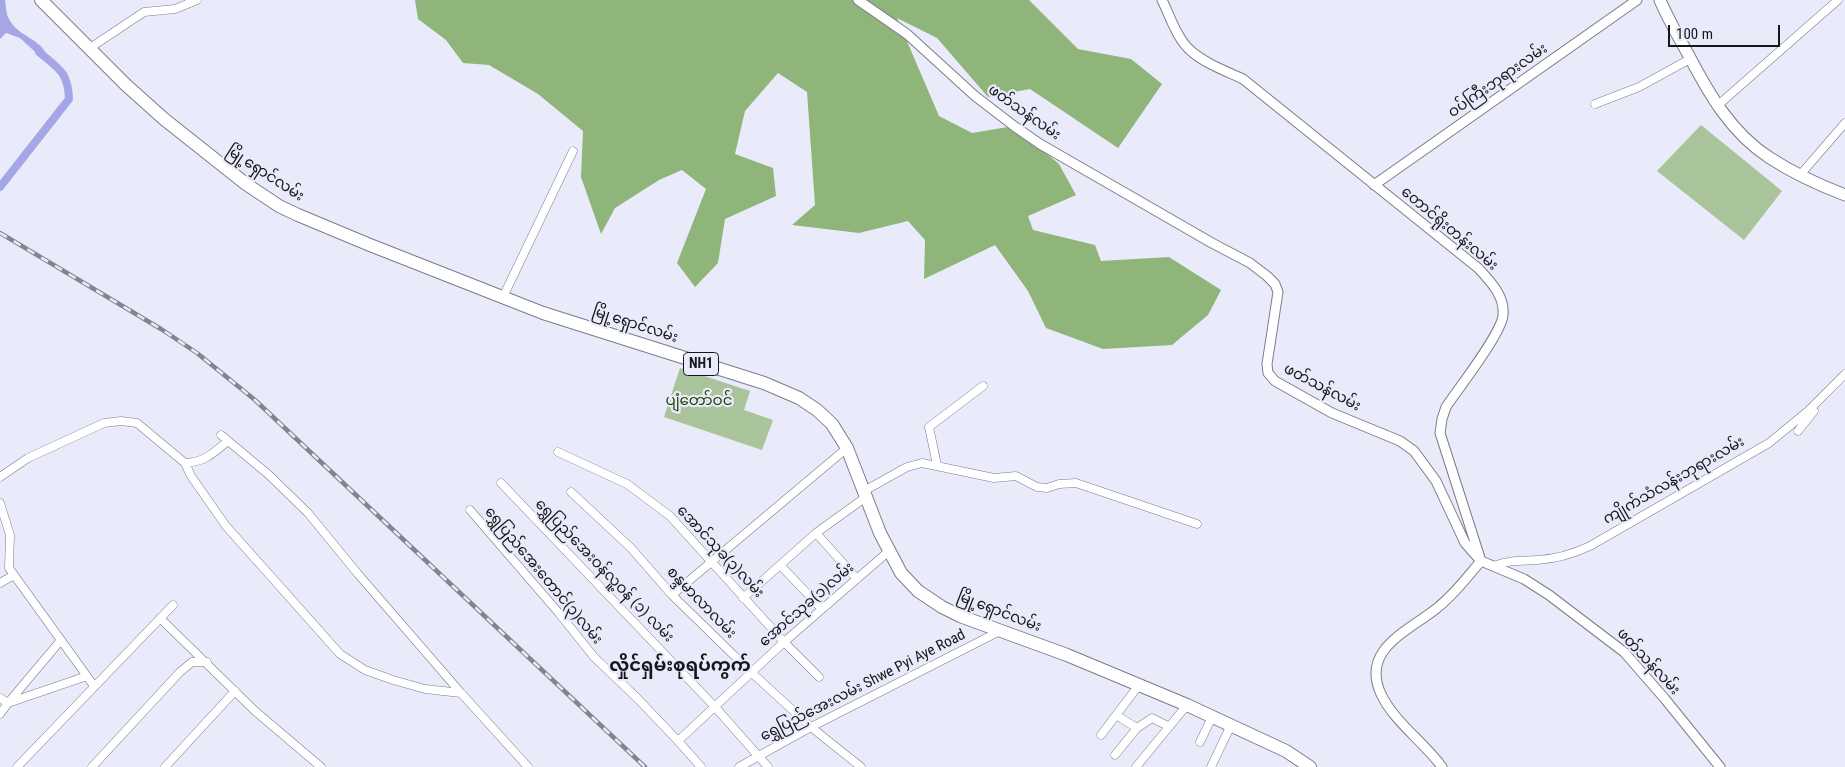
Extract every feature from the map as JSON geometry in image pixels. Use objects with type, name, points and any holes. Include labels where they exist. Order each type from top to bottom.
[{"type":"highway","name":"မြို့ရှောင်လမ်း","points":[[41,0],[164,120],[232,173],[279,206],[298,216],[561,319],[764,383],[799,398],[826,417],[847,448],[873,519],[901,573],[918,592],[942,608],[1067,655],[1187,705],[1286,751],[1310,767]]},
{"type":"main road","points":[[1660,0],[1710,96],[1750,143],[1769,158],[1800,175],[1845,195]]},
{"type":"street","points":[[90,48],[144,12],[175,9],[197,0]]},
{"type":"street","name":"ဖတ်သန်လမ်း","points":[[858,0],[907,34],[975,96],[1040,144],[1250,263],[1267,276],[1278,292],[1278,302],[1267,364],[1268,373],[1275,380],[1332,413],[1400,441],[1414,451],[1436,481],[1465,543],[1481,561],[1524,579],[1550,595],[1624,652],[1720,767]]},
{"type":"street","name":"တောင်ရိုးတန်းလမ်း","points":[[1162,0],[1182,40],[1190,50],[1204,60],[1243,79],[1478,268],[1492,284],[1501,300],[1503,315],[1499,330],[1446,407],[1440,433],[1481,561]]},
{"type":"street","name":"ဝပ်ကြီးဘုရားလမ်း","points":[[1374,185],[1638,0]]},
{"type":"street","points":[[1718,106],[1838,0]]},
{"type":"street","points":[[1594,104],[1639,87],[1690,59]]},
{"type":"street","points":[[1800,175],[1845,123]]},
{"type":"street","points":[[503,297],[574,151]]},
{"type":"street","name":"ကျိုက်သံလန်းဘုရားလမ်း","points":[[1494,566],[1510,561],[1539,560],[1574,554],[1590,546],[1769,443],[1828,392],[1845,374]]},
{"type":"street","points":[[938,465],[929,427],[982,386]]},
{"type":"street","points":[[1798,431],[1828,392]]},
{"type":"street","points":[[0,477],[28,458],[104,423],[121,421],[137,423],[185,463],[191,476],[226,526],[340,654],[365,670],[393,680],[425,689],[461,693]]},
{"type":"street","points":[[221,435],[270,476],[308,513],[461,693],[528,767]]},
{"type":"street","points":[[185,463],[205,459],[228,441]]},
{"type":"street","points":[[672,595],[847,448]]},
{"type":"street","name":"အောင်သုခ(၃)လမ်း","points":[[558,452],[627,484],[670,516],[743,598],[819,677]]},
{"type":"street","points":[[743,598],[816,533],[865,494],[907,467],[922,463],[994,478],[1016,476],[1038,487],[1047,488],[1076,482],[1197,524]]},
{"type":"street","name":"ရွှေပြည်အေးဝန်လူ့ဝန် (၁) လမ်း","points":[[501,483],[715,707],[768,767]]},
{"type":"street","name":"စန္ဒမာလာလမ်း","points":[[571,492],[631,548],[672,595],[752,673],[811,727],[861,767]]},
{"type":"street","points":[[0,502],[10,535],[9,568],[94,686]]},
{"type":"street","name":"ရွှေပြည်အေးတောင်(၃)လမ်း","points":[[470,510],[594,657],[678,741],[700,767]]},
{"type":"street","points":[[816,533],[857,579]]},
{"type":"street","name":"အောင်သုခ(၁)လမ်း","points":[[678,741],[784,642],[889,551]]},
{"type":"street","points":[[1442,767],[1393,713],[1381,694],[1377,680],[1376,665],[1382,650],[1392,640],[1450,598],[1481,561]]},
{"type":"street","points":[[781,566],[822,609]]},
{"type":"street","points":[[0,583],[14,574]]},
{"type":"street","points":[[18,767],[173,605]]},
{"type":"street","points":[[160,618],[255,711],[321,767]]},
{"type":"street","name":"ရွှေပြည်အေးလမ်း Shwe Pyi Aye Road","points":[[739,767],[811,727],[1000,630]]},
{"type":"street","points":[[0,714],[61,640]]},
{"type":"street","points":[[92,767],[180,672],[192,662],[207,662]]},
{"type":"street","points":[[8,703],[87,676]]},
{"type":"street","points":[[1102,735],[1138,685]]},
{"type":"street","points":[[165,767],[235,691]]},
{"type":"street","points":[[0,698],[8,703]]},
{"type":"street","points":[[1136,767],[1187,705]]},
{"type":"street","points":[[1116,715],[1137,728]]},
{"type":"street","points":[[1200,742],[1212,717]]},
{"type":"street","points":[[1115,755],[1137,728],[1152,718],[1168,726]]},
{"type":"street","points":[[1211,767],[1231,725]]},
{"type":"green space","points":[[415,0],[1029,0],[1078,49],[1131,59],[1162,84],[1118,148],[1030,89],[988,97],[937,38],[897,18],[939,116],[972,133],[1014,126],[1059,164],[1076,195],[1028,216],[1033,230],[1095,245],[1101,261],[1169,257],[1221,290],[1208,315],[1172,345],[1103,349],[1046,328],[1028,291],[995,245],[924,279],[925,240],[908,221],[859,233],[792,225],[815,205],[807,92],[778,73],[745,111],[735,154],[773,168],[776,196],[725,219],[718,263],[695,287],[677,263],[706,189],[682,170],[659,180],[615,208],[601,234],[581,177],[583,131],[538,94],[489,65],[463,63],[446,40],[418,19]]},
{"type":"green space","points":[[1701,125],[1782,191],[1744,240],[1657,171]]},
{"type":"green space","name":"ပျံတော်ဝင်","points":[[680,368],[750,391],[744,410],[773,420],[762,450],[664,417]]},
{"type":"water","points":[[0,0],[5,0],[7,15],[13,25],[35,41],[48,57],[44,60],[20,38],[6,33],[0,39]]},
{"type":"waterway","points":[[0,187],[69,99],[67,83],[61,72],[39,52]]},
{"type":"railway","points":[[0,233],[161,329],[197,353],[255,400],[645,767]]},
{"type":"district","name":"လှိုင်ရှမ်းစုရပ်ကွက်","points":[[680,666]]}]
